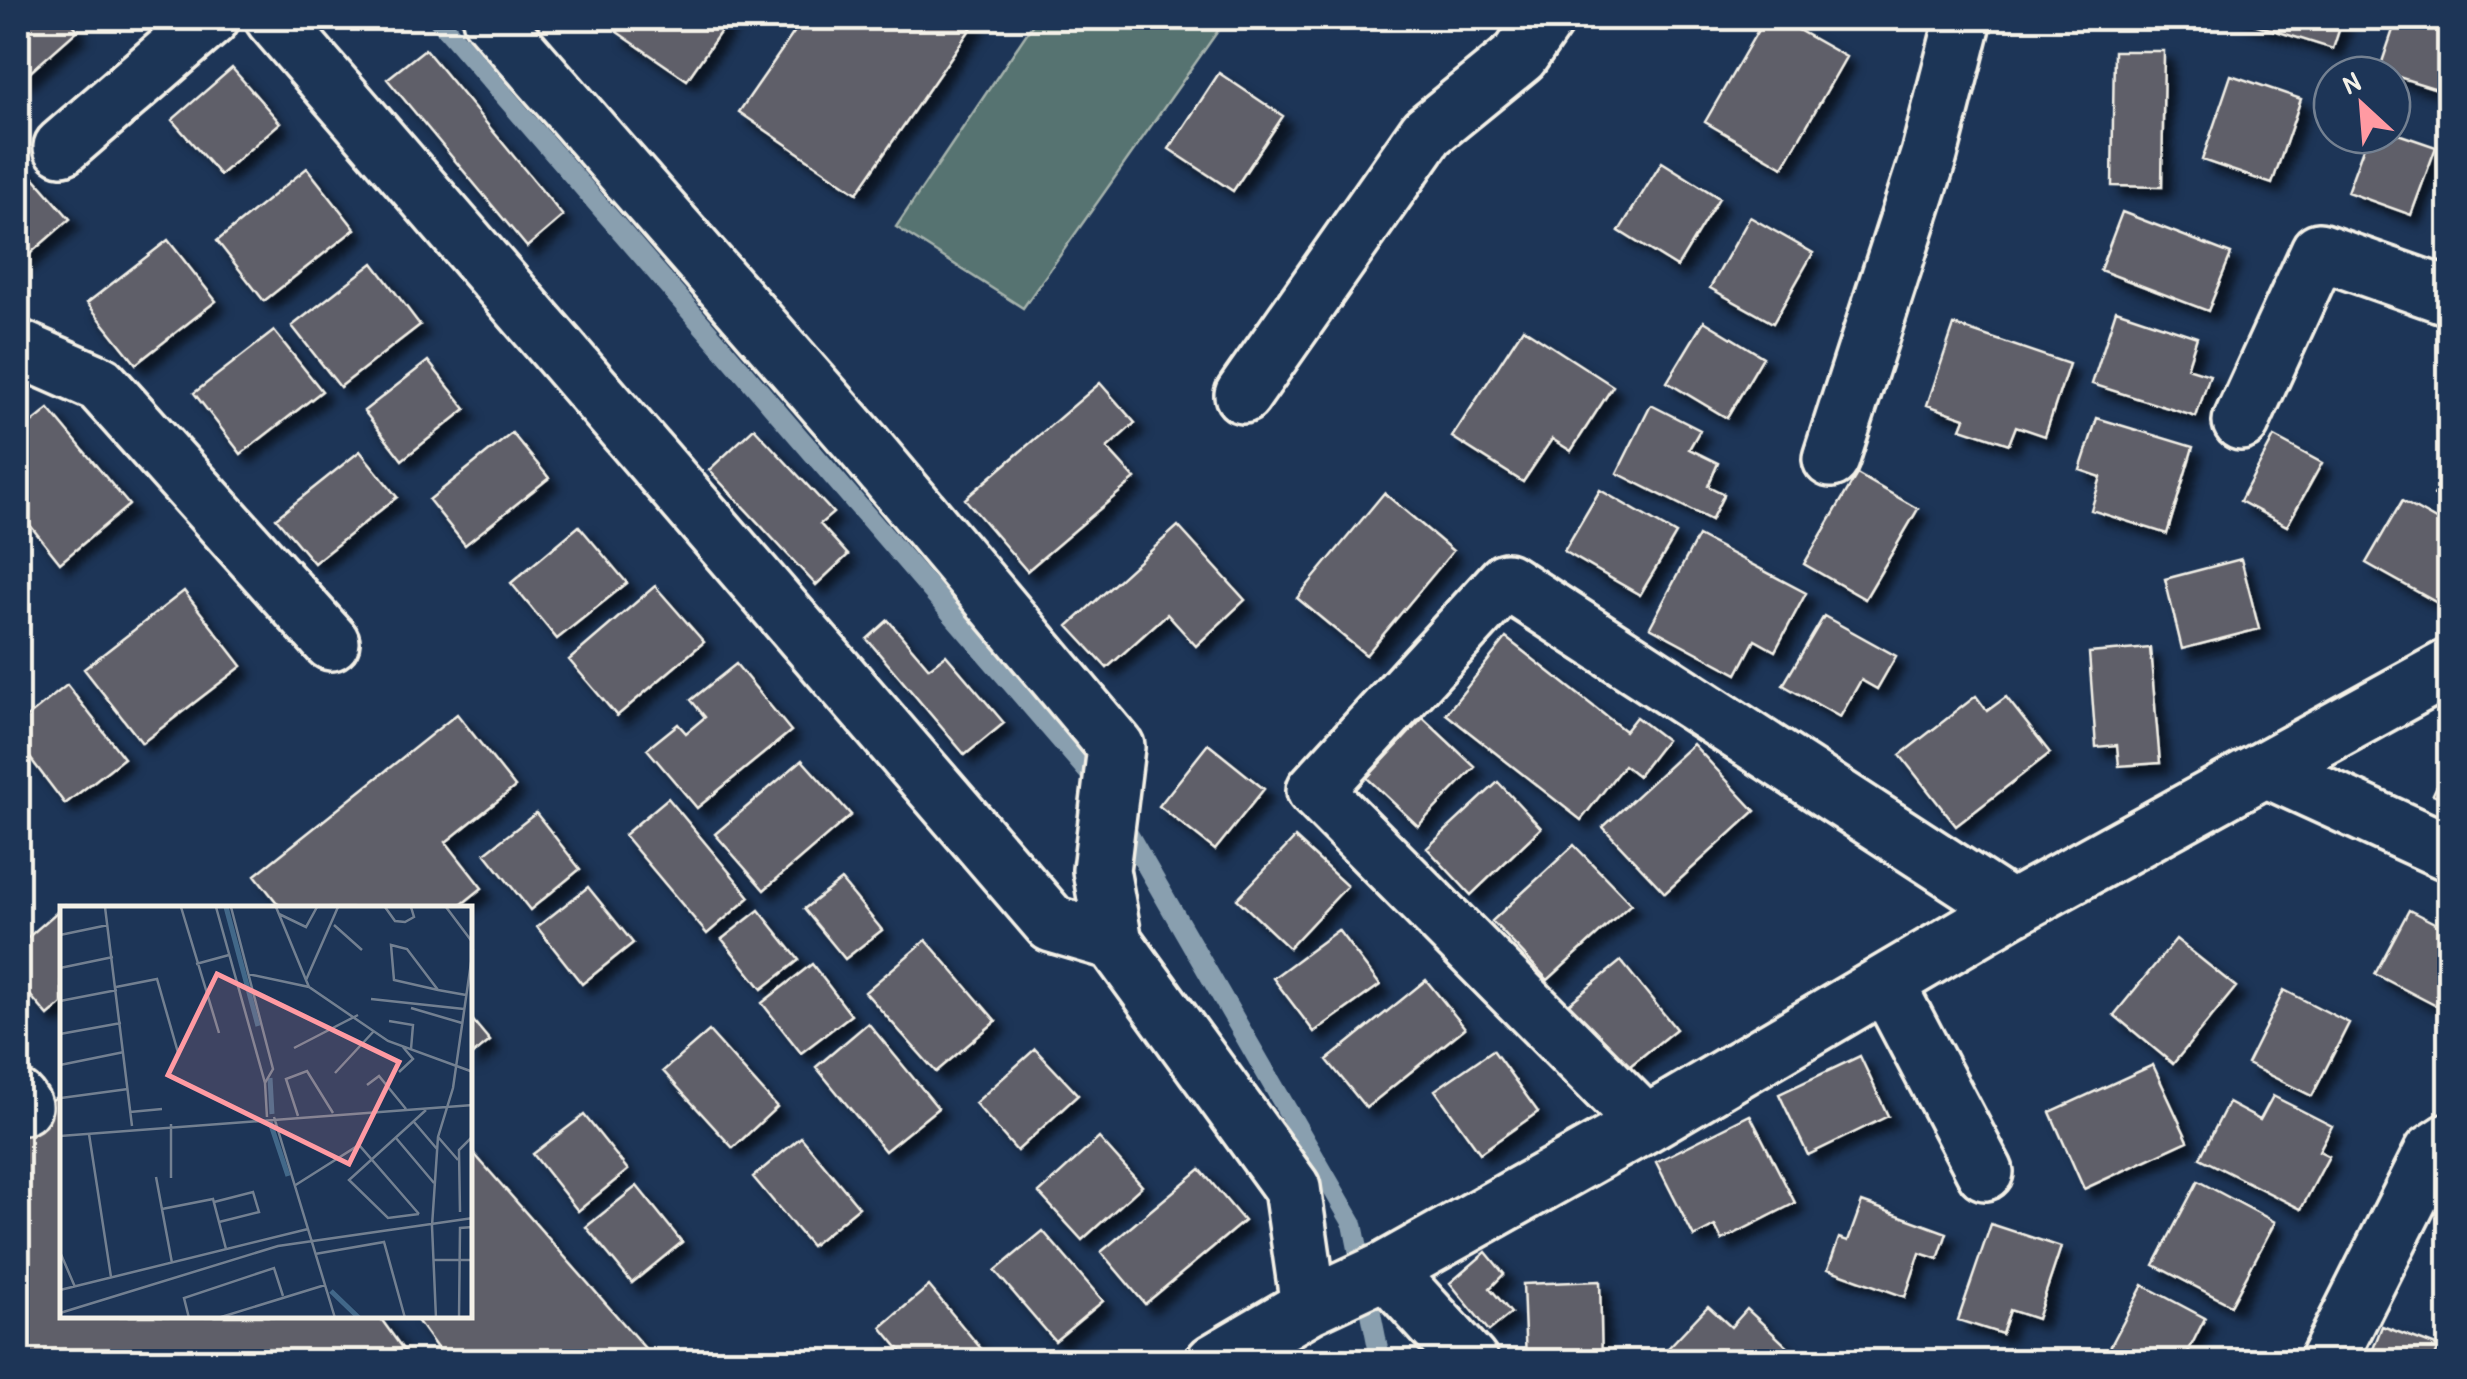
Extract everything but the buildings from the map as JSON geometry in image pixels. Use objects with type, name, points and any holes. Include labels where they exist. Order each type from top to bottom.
[{"type":"street","points":[[62,148],[211,18]]},
{"type":"street","points":[[272,18],[1052,924],[1114,942]]},
{"type":"street","points":[[491,18],[863,445],[1116,747],[1101,870],[1114,942],[1292,1188],[1310,1306]]},
{"type":"street","points":[[1243,395],[1427,132],[1520,56],[1546,18]]},
{"type":"street","points":[[1831,459],[1928,155],[1964,18]]},
{"type":"street","points":[[2241,422],[2319,251],[2450,298]]},
{"type":"street","points":[[18,348],[100,384],[332,642]]},
{"type":"street","points":[[1646,1124],[1316,790],[1506,580],[2011,909]]},
{"type":"street","points":[[1214,1362],[1646,1124],[2011,909],[2450,667]]},
{"type":"street","points":[[2266,768],[2450,854]]},
{"type":"street","points":[[1886,982],[1985,1172]]},
{"type":"street","points":[[2326,1362],[2432,1153],[2450,1140]]},
{"type":"street","points":[[1386,1270],[1470,1362]]},
{"type":"green space","points":[[1037,18],[1227,18],[1023,308],[896,227]]},
{"type":"waterway","points":[[437,18],[1102,788]]},
{"type":"waterway","points":[[1119,818],[1353,1224],[1379,1353],[1388,1362]]}]
